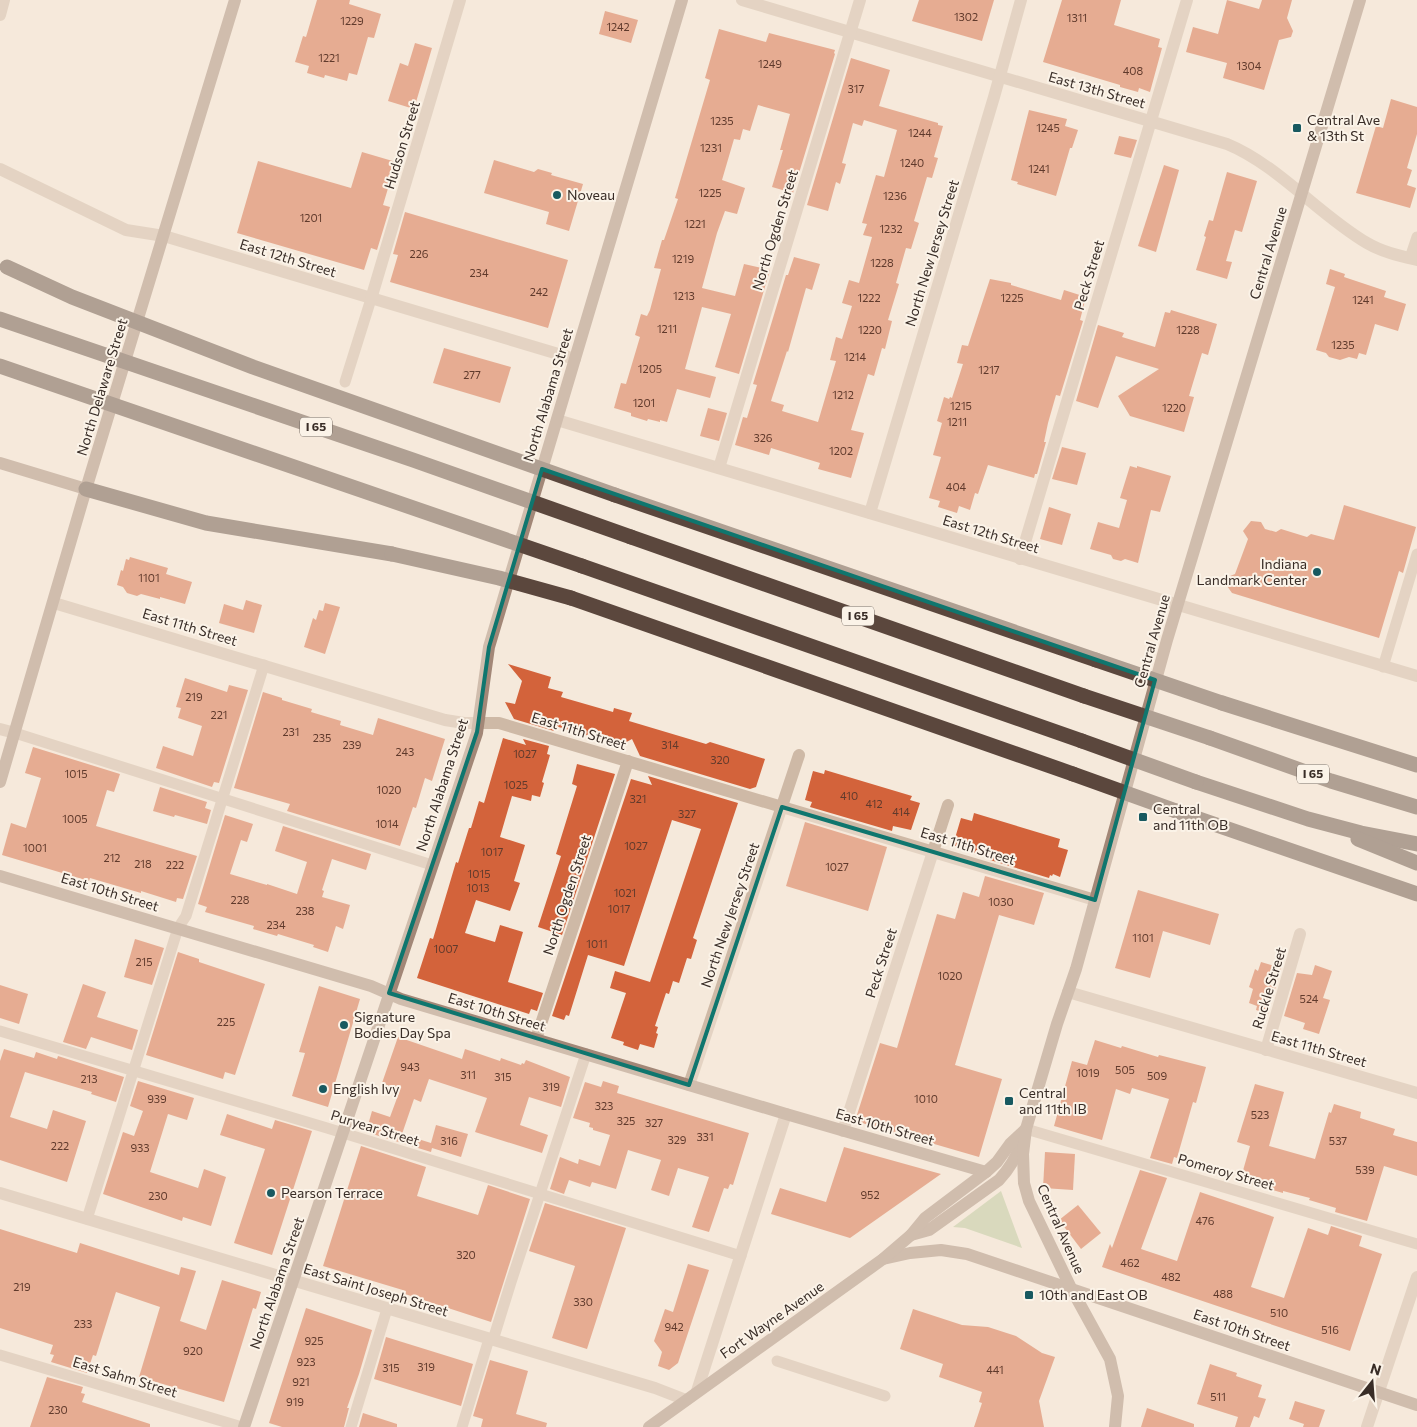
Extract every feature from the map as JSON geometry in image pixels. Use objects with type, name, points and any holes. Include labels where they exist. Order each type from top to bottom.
[{"type":"highway","points":[[3,265],[72,297],[244,364],[615,495],[1096,660],[1222,703],[1417,765]]},
{"type":"highway","name":"I 65","points":[[0,319],[422,463],[1084,696],[1332,781],[1417,807]]},
{"type":"highway","points":[[0,366],[582,566],[1196,782],[1361,833],[1417,844]]},
{"type":"highway","points":[[86,489],[206,523],[392,554],[482,574],[570,598],[1417,894]]},
{"type":"highway","points":[[1308,818],[1417,863]]},
{"type":"main road","name":"North Delaware Street","points":[[0,782],[86,489],[235,0]]},
{"type":"main road","name":"North Alabama Street","points":[[243,1427],[477,732],[489,647],[682,0]]},
{"type":"main road","name":"Central Avenue","points":[[1115,1427],[1118,1396],[1113,1367],[1106,1348],[1071,1288],[1029,1201],[1024,1183],[1022,1154],[1026,1129],[1076,969],[1147,708],[1177,606],[1360,0]]},
{"type":"main road","points":[[0,463],[86,489]]},
{"type":"main road","name":"East 10th Street","points":[[0,876],[371,986],[406,1000],[689,1085],[986,1172]]},
{"type":"main road","name":"Fort Wayne Avenue","points":[[649,1427],[883,1259],[911,1235],[925,1218],[997,1162],[1010,1144],[1026,1129]]},
{"type":"main road","name":"Fort Wayne Avenue","points":[[911,1235],[929,1230],[999,1180],[1017,1154],[1026,1129]]},
{"type":"main road","name":"East 10th Street","points":[[883,1259],[910,1253],[941,1250],[967,1254],[1417,1406]]},
{"type":"street","points":[[0,15],[4,0]]},
{"type":"street","name":"Hudson Street","points":[[371,299],[460,0]]},
{"type":"street","name":"East 13th Street","points":[[742,0],[1236,148],[1258,161],[1345,229],[1368,244],[1413,259]]},
{"type":"street","name":"North Ogden Street","points":[[720,468],[860,0]]},
{"type":"street","name":"North New Jersey Street","points":[[870,513],[1021,0]]},
{"type":"street","name":"Peck Street","points":[[1020,559],[1187,0]]},
{"type":"street","name":"East 12th Street","points":[[0,169],[126,230],[164,236],[575,359]]},
{"type":"street","name":"East 12th Street","points":[[557,420],[1417,676]]},
{"type":"street","name":"East 11th Street","points":[[54,603],[445,720],[464,723],[499,723],[1095,900]]},
{"type":"street","points":[[0,729],[15,733]]},
{"type":"street","name":"North New Jersey Street","points":[[689,1085],[798,755]]},
{"type":"street","name":"North Ogden Street","points":[[536,1039],[628,761]]},
{"type":"street","name":"Peck Street","points":[[843,1131],[948,804]]},
{"type":"street","name":"Ruckle Street","points":[[1266,1050],[1300,934]]},
{"type":"street","name":"East 11th Street","points":[[1068,992],[1417,1094]]},
{"type":"street","points":[[697,1391],[786,1114]]},
{"type":"street","name":"East Saint Joseph Street","points":[[0,1193],[655,1388],[686,1400]]},
{"type":"street","points":[[1367,1427],[1417,1276]]},
{"type":"lane","points":[[1413,259],[1417,237]]},
{"type":"lane","points":[[345,382],[371,299]]},
{"type":"lane","points":[[1383,666],[1417,554]]},
{"type":"lane","points":[[1405,595],[1417,596]]},
{"type":"lane","points":[[87,1219],[178,928],[186,916],[264,665]]},
{"type":"lane","points":[[15,733],[432,865]]},
{"type":"lane","name":"Puryear Street","points":[[0,1031],[343,1133],[741,1256]]},
{"type":"lane","points":[[462,1427],[586,1054]]},
{"type":"lane","name":"Pomeroy Street","points":[[1026,1129],[1417,1244]]},
{"type":"lane","points":[[351,1427],[387,1309]]},
{"type":"lane","name":"East Sahm Street","points":[[0,1355],[243,1427]]},
{"type":"lane","points":[[777,1361],[885,1396]]},
{"type":"highlighted area","points":[[542,469],[1155,680],[1095,900],[782,807],[689,1085],[389,993],[477,732],[489,647]]},
{"type":"green space","points":[[1001,1191],[1022,1248],[965,1228],[953,1227]]},
{"type":"building","points":[[317,0],[350,0],[349,4],[381,14],[374,38],[368,37],[357,75],[349,73],[347,81],[325,75],[324,78],[307,73],[309,66],[295,62],[303,36],[306,37]]},
{"type":"building","points":[[919,0],[994,0],[982,41],[912,21]]},
{"type":"building","points":[[1062,0],[1121,0],[1114,25],[1160,39],[1158,47],[1162,48],[1150,92],[1139,88],[1138,92],[1120,87],[1120,85],[1043,62]]},
{"type":"building","points":[[1227,0],[1259,9],[1262,0],[1292,0],[1287,18],[1293,31],[1291,37],[1279,40],[1264,90],[1223,78],[1227,63],[1186,52],[1193,27],[1218,34]]},
{"type":"building","points":[[605,11],[638,20],[631,43],[599,34]]},
{"type":"building","points":[[719,29],[766,42],[769,33],[835,50],[835,54],[793,193],[772,187],[783,150],[780,150],[790,114],[758,105],[750,131],[743,129],[740,140],[734,139],[722,180],[745,188],[737,214],[725,211],[702,288],[735,296],[744,264],[770,270],[739,374],[715,367],[731,314],[702,307],[685,369],[716,377],[710,398],[677,389],[667,422],[648,419],[647,421],[631,416],[631,413],[614,408],[621,383],[626,384],[640,337],[635,335],[641,314],[647,316],[650,310],[661,269],[654,268],[662,240],[664,240],[678,199],[675,198],[710,80],[705,78]]},
{"type":"building","points":[[415,43],[432,48],[414,109],[388,101],[400,63],[408,66]]},
{"type":"building","points":[[851,58],[890,70],[879,106],[943,126],[934,157],[938,158],[932,178],[927,177],[914,221],[919,223],[911,249],[906,248],[896,283],[899,284],[888,320],[892,321],[885,349],[882,348],[874,376],[868,374],[851,430],[864,433],[851,478],[818,469],[820,463],[771,448],[769,455],[735,445],[743,417],[747,418],[757,385],[753,384],[786,275],[788,275],[794,257],[820,264],[812,290],[806,288],[788,352],[771,401],[784,405],[782,411],[818,422],[836,361],[830,360],[836,337],[842,339],[852,306],[842,303],[849,280],[859,283],[872,237],[863,235],[867,224],[862,223],[876,175],[884,177],[897,130],[864,120],[862,126],[853,123],[842,163],[846,164],[840,184],[836,182],[828,211],[807,205]]},
{"type":"building","points":[[1391,99],[1417,107],[1417,134],[1407,168],[1412,170],[1407,185],[1416,188],[1410,208],[1356,193],[1376,126],[1383,128]]},
{"type":"building","points":[[1029,110],[1067,119],[1065,126],[1078,130],[1072,148],[1070,148],[1056,196],[1017,184],[1018,182],[1011,180]]},
{"type":"building","points":[[1119,136],[1137,140],[1131,158],[1114,154]]},
{"type":"building","points":[[362,152],[396,162],[383,205],[390,207],[377,250],[371,248],[364,270],[237,233],[258,161],[351,188]]},
{"type":"building","name":"Noveau","points":[[494,160],[534,172],[538,169],[552,173],[551,175],[583,184],[569,231],[546,224],[549,212],[484,193]]},
{"type":"building","points":[[1164,165],[1179,170],[1156,252],[1138,246]]},
{"type":"building","points":[[1227,172],[1257,181],[1242,232],[1235,230],[1226,261],[1232,262],[1227,279],[1196,270],[1209,220],[1213,221]]},
{"type":"building","points":[[405,212],[568,260],[548,328],[390,282],[398,255],[393,254]]},
{"type":"building","points":[[1330,269],[1345,274],[1344,277],[1386,291],[1384,297],[1406,304],[1398,331],[1375,324],[1366,355],[1359,353],[1357,359],[1349,357],[1340,360],[1316,350],[1335,287],[1326,284]]},
{"type":"building","points":[[990,279],[1011,283],[1011,285],[1061,300],[1064,290],[1086,297],[1080,320],[1083,321],[1060,396],[1056,395],[1037,474],[1035,474],[1034,478],[988,465],[978,494],[975,493],[970,510],[959,506],[957,513],[938,507],[940,501],[929,498],[941,457],[933,455],[942,423],[937,421],[944,397],[952,398],[963,364],[957,363],[962,345],[968,346]]},
{"type":"building","points":[[1171,310],[1217,324],[1208,355],[1202,353],[1189,396],[1194,397],[1184,432],[1130,416],[1118,396],[1159,369],[1116,356],[1098,408],[1076,401],[1098,325],[1124,333],[1122,337],[1155,347],[1165,312],[1170,313]]},
{"type":"building","points":[[444,348],[511,367],[500,403],[433,383]]},
{"type":"building","points":[[708,408],[727,413],[719,441],[700,436]]},
{"type":"building","points":[[1062,447],[1086,453],[1077,485],[1052,479]]},
{"type":"building","points":[[1130,466],[1137,468],[1137,466],[1171,476],[1160,512],[1151,510],[1138,563],[1125,559],[1121,561],[1113,559],[1111,555],[1090,549],[1098,522],[1119,528],[1127,500],[1120,498]]},
{"type":"building","name":"Indiana Landmark Center","points":[[1344,505],[1416,527],[1403,573],[1399,571],[1379,638],[1232,593],[1227,586],[1230,576],[1235,574],[1248,539],[1243,531],[1251,521],[1261,522],[1265,529],[1276,532],[1281,529],[1307,537],[1311,534],[1334,540]]},
{"type":"building","points":[[1049,507],[1071,514],[1062,545],[1040,539]]},
{"type":"building","points":[[130,557],[168,568],[166,574],[192,582],[185,604],[160,597],[160,599],[141,594],[137,596],[127,593],[123,587],[117,585],[126,559],[129,560]]},
{"type":"building","points":[[246,600],[262,605],[254,633],[219,623],[224,604],[243,610]]},
{"type":"building","points":[[325,603],[340,607],[325,654],[304,647],[313,618],[316,620],[319,610],[323,611]]},
{"type":"building","points":[[508,664],[551,677],[548,688],[563,692],[561,697],[613,712],[614,708],[632,713],[629,721],[706,744],[710,742],[765,759],[756,787],[750,789],[640,756],[632,739],[619,746],[597,739],[594,731],[583,737],[576,726],[569,730],[555,726],[554,731],[514,719],[505,702],[515,704],[522,681]]},
{"type":"building","points":[[185,678],[227,692],[229,685],[248,690],[219,783],[214,782],[212,787],[156,768],[163,746],[193,756],[202,726],[178,718],[181,708],[176,707]]},
{"type":"building","points":[[263,692],[312,709],[311,712],[341,721],[340,725],[373,735],[378,718],[445,739],[432,781],[425,778],[416,808],[413,807],[400,846],[287,811],[290,804],[234,788]]},
{"type":"building","points":[[503,738],[526,745],[523,739],[549,746],[547,754],[550,755],[542,782],[544,783],[540,797],[532,795],[531,801],[512,796],[500,837],[525,845],[514,881],[520,883],[510,911],[476,900],[465,933],[495,942],[500,925],[523,932],[508,982],[543,993],[537,1011],[531,1009],[529,1014],[417,978],[430,938],[433,939],[456,862],[458,863],[479,801],[484,803]]},
{"type":"building","points":[[33,747],[120,774],[114,792],[107,790],[96,826],[197,856],[183,899],[177,898],[176,902],[90,878],[89,881],[2,855],[11,823],[26,828],[41,778],[25,773]]},
{"type":"building","points":[[577,764],[615,774],[562,935],[538,927],[561,856],[556,854],[577,786],[572,784]]},
{"type":"building","points":[[825,770],[912,796],[910,800],[920,803],[911,830],[893,826],[892,831],[810,807],[812,802],[805,800],[813,771],[824,774]]},
{"type":"building","points":[[648,776],[738,803],[693,938],[697,940],[691,959],[687,958],[679,983],[673,981],[669,994],[666,993],[655,1026],[658,1027],[656,1033],[658,1034],[654,1048],[640,1044],[638,1050],[623,1045],[624,1042],[611,1038],[626,993],[610,988],[615,971],[650,982],[701,829],[672,820],[624,966],[588,955],[569,1016],[566,1015],[564,1020],[552,1016],[631,779],[652,785]]},
{"type":"building","points":[[160,787],[207,802],[205,808],[211,810],[207,824],[153,811]]},
{"type":"building","points":[[974,813],[1060,839],[1058,847],[1068,850],[1060,877],[1053,874],[1049,878],[990,860],[990,858],[953,845],[961,818],[972,821]]},
{"type":"building","points":[[225,815],[253,824],[247,842],[241,840],[230,874],[297,894],[307,862],[275,851],[283,826],[371,854],[366,870],[332,859],[322,890],[324,891],[322,897],[350,905],[343,929],[336,926],[328,952],[313,947],[314,945],[278,934],[277,936],[253,929],[254,926],[205,912],[207,907],[198,904]]},
{"type":"building","points":[[805,822],[887,847],[868,911],[786,886]]},
{"type":"building","points":[[985,876],[1044,893],[1034,925],[999,915],[955,1065],[1002,1079],[979,1157],[855,1121],[880,1043],[897,1048],[937,914],[955,919],[963,892],[979,897]]},
{"type":"building","points":[[1138,890],[1219,914],[1210,945],[1163,931],[1150,978],[1115,968]]},
{"type":"building","points":[[135,939],[164,948],[152,985],[124,977]]},
{"type":"building","points":[[178,952],[199,959],[199,962],[265,984],[235,1075],[225,1072],[223,1079],[146,1055]]},
{"type":"building","points":[[1261,962],[1281,968],[1268,1014],[1256,1010],[1257,1006],[1249,1003],[1253,989],[1249,987],[1255,969],[1258,971]]},
{"type":"building","points":[[1315,965],[1332,971],[1323,998],[1330,1000],[1319,1034],[1303,1029],[1305,1023],[1284,1016],[1297,973],[1312,975]]},
{"type":"building","points":[[83,984],[106,992],[97,1017],[138,1030],[132,1050],[91,1037],[86,1049],[63,1042]]},
{"type":"building","points":[[0,985],[28,994],[19,1024],[0,1018]]},
{"type":"building","points":[[319,986],[360,999],[328,1107],[292,1096],[305,1053],[299,1052]]},
{"type":"building","points":[[398,1037],[462,1059],[465,1049],[500,1061],[501,1058],[521,1065],[526,1060],[570,1077],[561,1107],[529,1097],[520,1125],[548,1135],[542,1153],[475,1132],[487,1098],[429,1079],[421,1102],[414,1099],[402,1134],[431,1143],[436,1125],[468,1134],[461,1157],[432,1148],[431,1152],[366,1132],[372,1111],[390,1117],[400,1090],[382,1083]]},
{"type":"building","points":[[1095,1040],[1158,1057],[1159,1055],[1206,1067],[1196,1103],[1193,1102],[1177,1158],[1174,1157],[1172,1164],[1150,1158],[1169,1099],[1132,1088],[1130,1094],[1116,1089],[1102,1140],[1054,1126],[1072,1061],[1087,1065]]},
{"type":"building","points":[[4,1049],[34,1058],[36,1052],[57,1059],[58,1056],[124,1077],[116,1102],[91,1094],[92,1092],[25,1072],[10,1117],[47,1129],[53,1110],[86,1121],[67,1182],[0,1160],[0,1061]]},
{"type":"building","points":[[138,1081],[194,1098],[187,1120],[168,1114],[150,1172],[198,1188],[204,1169],[226,1177],[211,1226],[183,1217],[182,1221],[103,1194],[123,1132],[134,1136],[143,1111],[130,1106]]},
{"type":"building","points":[[603,1081],[619,1086],[617,1093],[749,1133],[733,1185],[730,1184],[728,1189],[724,1188],[709,1232],[692,1227],[709,1177],[678,1168],[669,1196],[651,1190],[661,1160],[628,1150],[616,1189],[592,1182],[590,1187],[569,1180],[564,1194],[550,1189],[560,1157],[578,1164],[579,1159],[600,1166],[610,1135],[593,1130],[593,1128],[589,1127],[590,1123],[573,1118],[585,1082],[601,1087]]},
{"type":"building","points":[[1255,1084],[1284,1092],[1269,1146],[1315,1159],[1329,1112],[1331,1113],[1334,1104],[1361,1112],[1360,1118],[1395,1129],[1393,1135],[1417,1142],[1417,1176],[1384,1166],[1367,1221],[1335,1212],[1336,1208],[1309,1200],[1310,1198],[1283,1191],[1283,1193],[1240,1181],[1250,1146],[1237,1142]]},
{"type":"building","name":"Pearson Terrace","points":[[227,1114],[272,1129],[275,1120],[312,1131],[272,1255],[234,1243],[265,1149],[220,1135]]},
{"type":"building","points":[[361,1146],[426,1167],[417,1196],[478,1215],[488,1185],[530,1199],[491,1322],[405,1294],[406,1291],[323,1266]]},
{"type":"building","points":[[844,1147],[941,1174],[850,1238],[771,1214],[780,1188],[826,1202]]},
{"type":"building","points":[[1045,1152],[1075,1154],[1073,1190],[1043,1188]]},
{"type":"building","points":[[1140,1170],[1167,1178],[1141,1249],[1177,1261],[1200,1192],[1274,1217],[1251,1287],[1284,1298],[1308,1228],[1328,1235],[1331,1226],[1362,1236],[1359,1246],[1382,1254],[1350,1351],[1102,1267],[1110,1244],[1112,1248]]},
{"type":"building","points":[[545,1203],[626,1228],[587,1349],[552,1338],[575,1266],[529,1251]]},
{"type":"building","points":[[1078,1205],[1101,1233],[1081,1249],[1059,1220]]},
{"type":"building","points":[[0,1229],[77,1253],[80,1243],[179,1275],[181,1267],[196,1271],[180,1321],[206,1330],[222,1280],[261,1292],[256,1309],[253,1308],[224,1402],[139,1377],[160,1307],[116,1292],[96,1356],[93,1355],[87,1373],[51,1362],[54,1355],[50,1354],[53,1345],[0,1328]]},
{"type":"building","points":[[688,1264],[709,1270],[678,1363],[669,1370],[658,1366],[662,1352],[654,1341],[665,1309],[673,1312]]},
{"type":"building","points":[[306,1308],[372,1330],[347,1408],[349,1408],[344,1427],[282,1427],[269,1423]]},
{"type":"building","points":[[913,1309],[962,1325],[988,1327],[1016,1336],[1042,1353],[1055,1357],[1039,1401],[1044,1427],[974,1427],[982,1403],[979,1402],[982,1392],[939,1377],[943,1364],[900,1349]]},
{"type":"building","points":[[386,1337],[473,1364],[461,1406],[374,1379]]},
{"type":"building","points":[[490,1360],[528,1371],[516,1414],[547,1423],[546,1427],[481,1427],[483,1419],[473,1416]]},
{"type":"building","points":[[1210,1364],[1237,1373],[1236,1376],[1262,1385],[1258,1397],[1266,1399],[1259,1418],[1254,1416],[1250,1427],[1235,1427],[1238,1417],[1197,1404]]},
{"type":"building","points":[[47,1377],[83,1387],[81,1393],[85,1394],[82,1402],[150,1424],[150,1427],[30,1427]]},
{"type":"building","points":[[1295,1401],[1325,1410],[1319,1427],[1303,1427],[1304,1424],[1289,1419]]},
{"type":"building","points":[[1147,1408],[1194,1424],[1194,1427],[1141,1427]]},
{"type":"building","points":[[363,1413],[397,1424],[397,1427],[359,1427]]},
{"type":"place","name":"Central Ave & 13th St","points":[[1297,128]]},
{"type":"place","name":"Noveau","points":[[557,195]]},
{"type":"place","name":"Indiana Landmark Center","points":[[1317,572]]},
{"type":"place","name":"Central and 11th OB","points":[[1143,817]]},
{"type":"place","name":"Signature Bodies Day Spa","points":[[344,1025]]},
{"type":"place","name":"English Ivy","points":[[323,1089]]},
{"type":"place","name":"Central and 11th IB","points":[[1009,1101]]},
{"type":"place","name":"Pearson Terrace","points":[[271,1193]]},
{"type":"place","name":"10th and East OB","points":[[1029,1295]]}]
